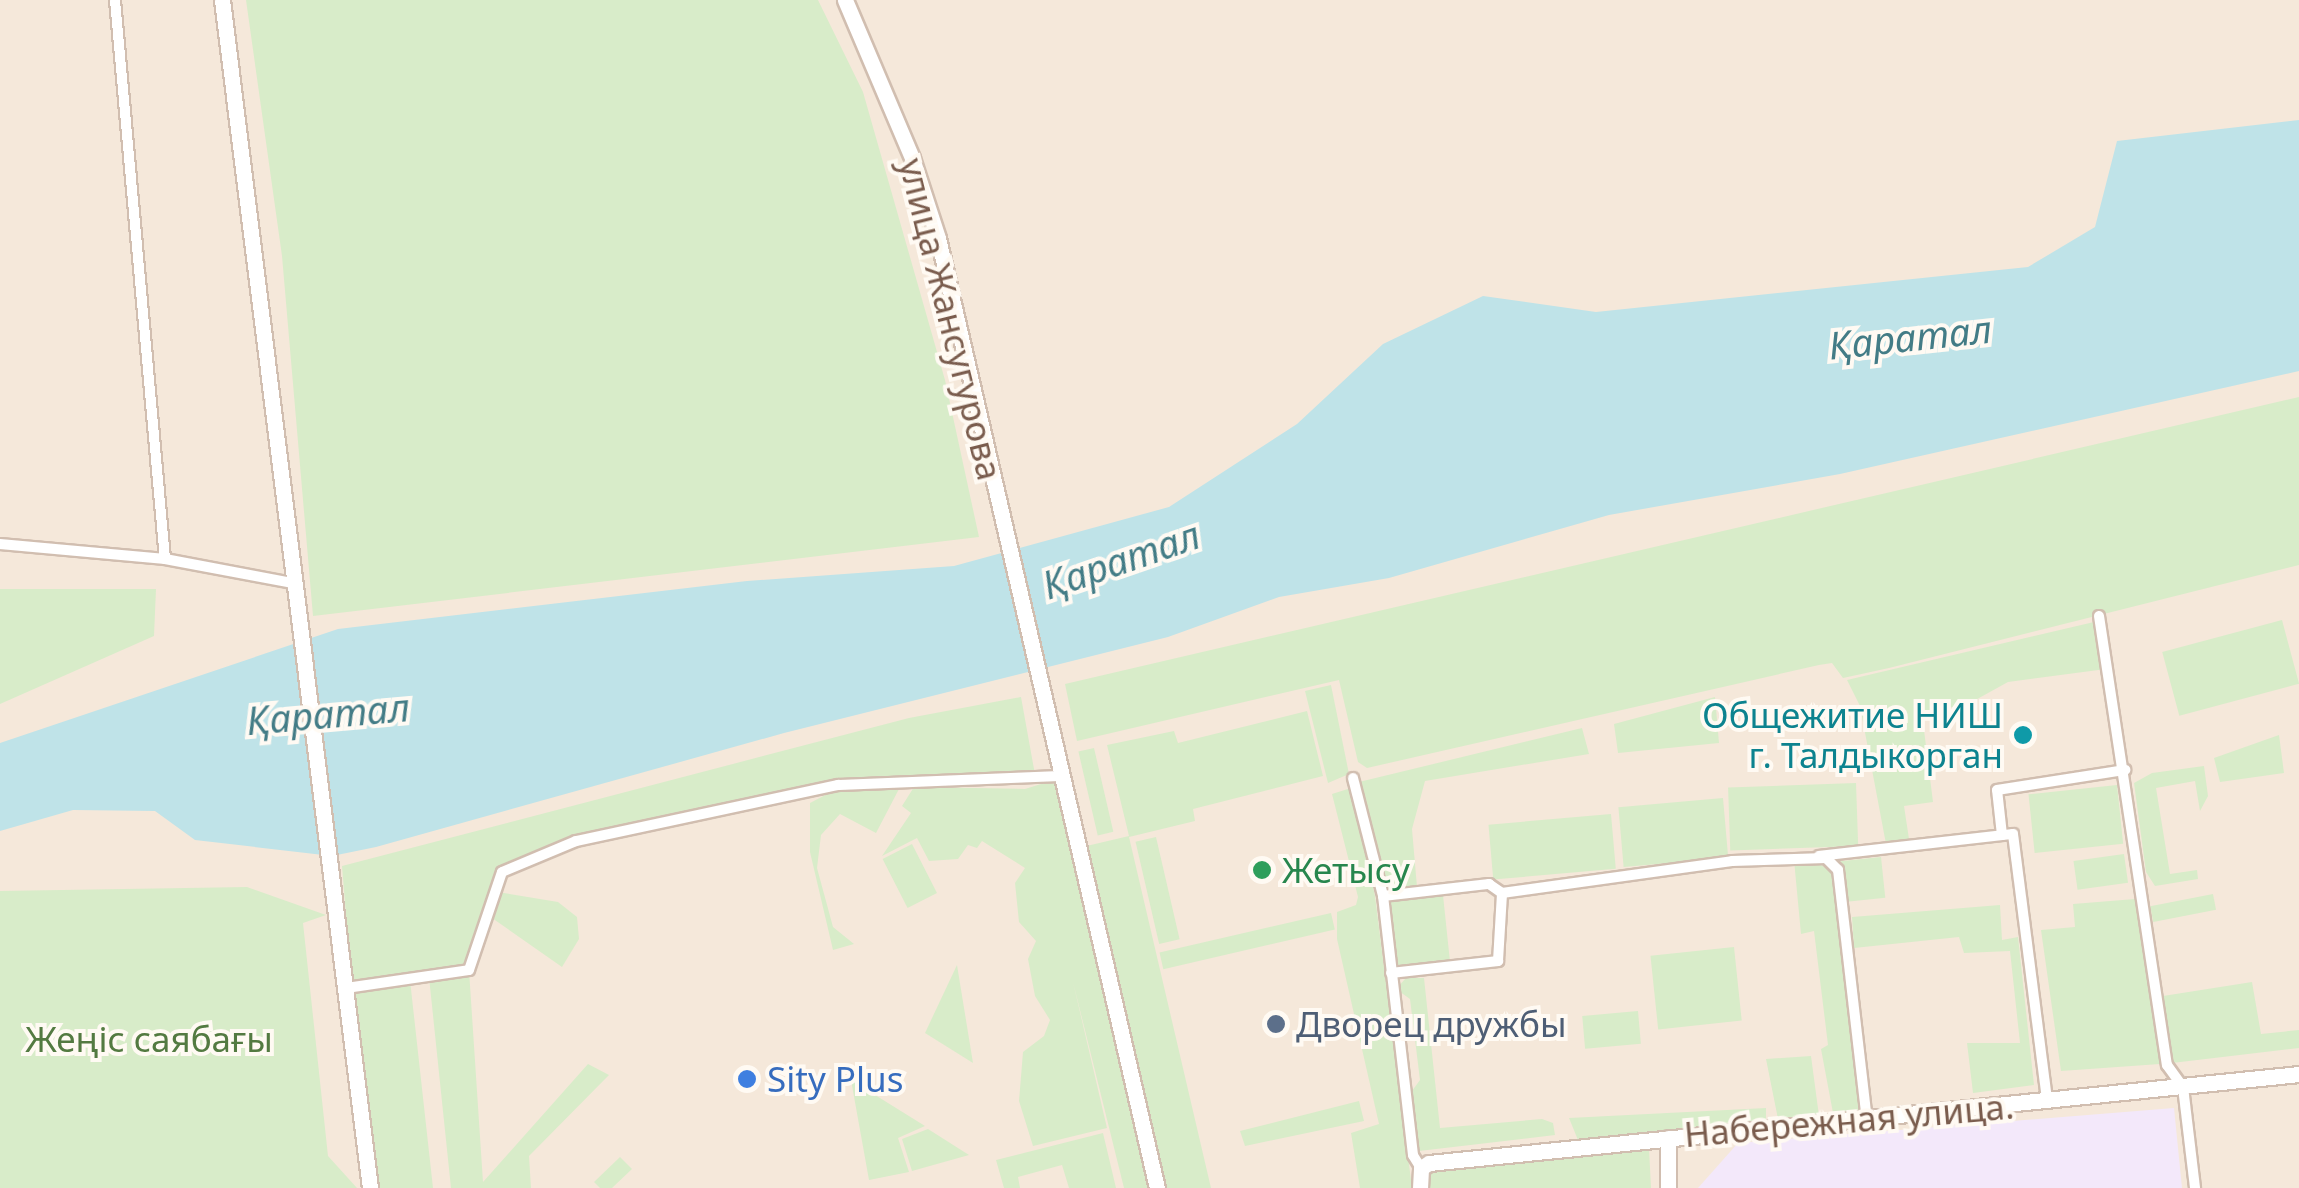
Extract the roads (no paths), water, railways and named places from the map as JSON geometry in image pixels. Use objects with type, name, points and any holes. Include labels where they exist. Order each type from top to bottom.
[{"type":"main road","points":[[222,0],[370,1188]]},
{"type":"main road","name":"улица Жансугурова","points":[[845,0],[938,238],[1061,776]]},
{"type":"main road","points":[[1061,776],[1157,1188]]},
{"type":"main road","name":"Набережная улица.","points":[[1421,1168],[1668,1138],[2299,1074]]},
{"type":"main road","points":[[1668,1138],[1668,1188]]},
{"type":"main road","points":[[1420,1188],[1421,1168]]},
{"type":"street","points":[[115,0],[165,559]]},
{"type":"street","points":[[0,544],[165,559],[292,584]]},
{"type":"street","points":[[2099,616],[2167,1065],[2182,1087],[2195,1188]]},
{"type":"street","points":[[2002,835],[1997,790],[2125,770]]},
{"type":"street","points":[[346,988],[469,970],[502,872],[576,841],[838,786],[1061,776]]},
{"type":"street","points":[[1353,778],[1383,896],[1413,1154],[1421,1168]]},
{"type":"street","points":[[1383,896],[1489,884],[1502,893],[2013,834],[2046,1102]]},
{"type":"street","points":[[1816,856],[1838,870],[1867,1119]]},
{"type":"street","points":[[1391,973],[1498,961],[1502,893]]},
{"type":"water","name":"Қаратал","points":[[2299,120],[2299,371],[1840,474],[1609,515],[1389,578],[1279,597],[1168,637],[784,733],[332,856],[195,840],[155,811],[73,810],[0,831],[0,743],[338,629],[747,581],[954,566],[1169,507],[1297,424],[1383,344],[1483,296],[1596,312],[2028,267],[2095,227],[2117,141]]},
{"type":"place","name":"Общежитие НИШ г. Талдыкорган","points":[[2023,735]]},
{"type":"place","name":"Жетысу","points":[[1262,870]]},
{"type":"place","name":"Дворец дружбы","points":[[1276,1024]]},
{"type":"place","name":"Sity Plus","points":[[747,1079]]},
{"type":"park label","name":"Жеңіс саябағы","points":[[149,1039]]}]
